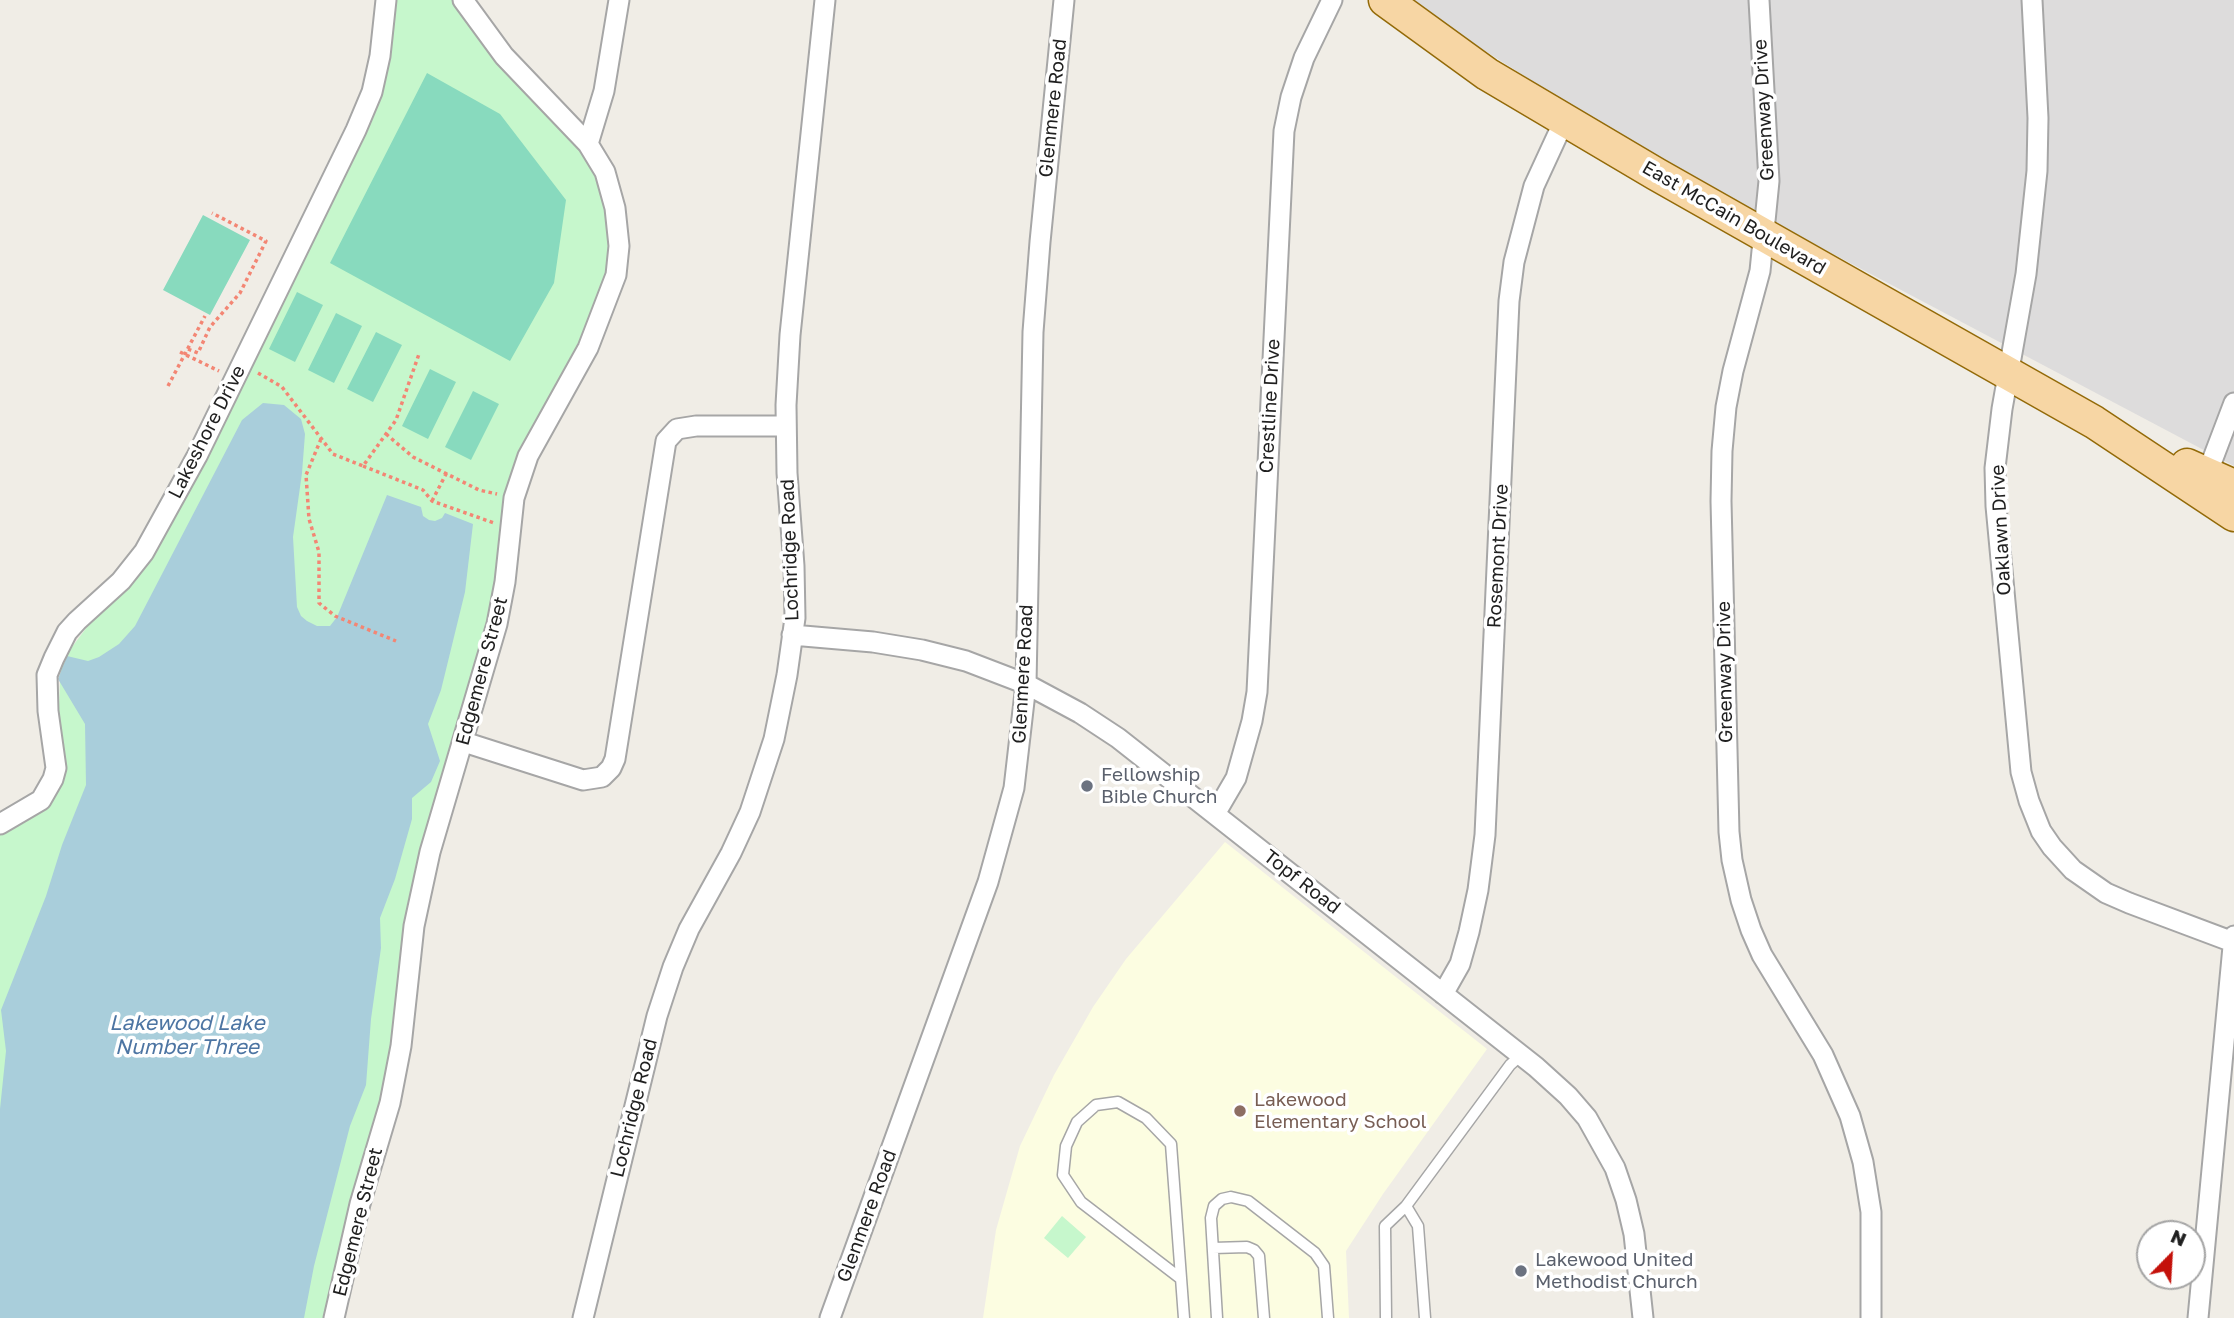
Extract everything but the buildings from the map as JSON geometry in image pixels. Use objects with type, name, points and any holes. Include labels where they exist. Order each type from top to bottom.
[{"type":"main road","name":"East McCain Boulevard","points":[[1385,0],[1487,74],[1564,121],[2094,422],[2234,515]]},
{"type":"main road","name":"East McCain Boulevard","points":[[2094,422],[2221,480]]},
{"type":"street","name":"Lakeshore Drive","points":[[0,824],[41,800],[53,779],[56,768],[48,710],[47,675],[62,641],[76,621],[121,581],[144,552],[197,456],[314,218],[372,92],[380,56],[386,0]]},
{"type":"street","points":[[463,0],[504,57],[587,144],[604,90],[619,0]]},
{"type":"street","name":"Lochridge Road","points":[[583,1318],[657,1016],[678,955],[731,853],[765,772],[788,675],[794,618],[794,566],[786,426],[790,335],[825,0]]},
{"type":"street","name":"Glenmere Road","points":[[830,1318],[988,882],[1014,788],[1026,684],[1033,332],[1064,0]]},
{"type":"street","name":"Crestline Drive","points":[[1215,814],[1236,778],[1250,731],[1257,692],[1284,131],[1291,97],[1304,58],[1332,0]]},
{"type":"street","name":"Greenway Drive","points":[[1759,0],[1769,181],[1760,271],[1733,371],[1722,451],[1729,832],[1738,887],[1751,930],[1762,955],[1823,1055],[1850,1116],[1863,1162],[1871,1212],[1871,1318]]},
{"type":"street","name":"Oaklawn Drive","points":[[2032,0],[2038,118],[2037,170],[2028,262],[1997,443],[1996,506],[2018,750],[2024,782],[2036,820],[2059,855],[2073,870],[2098,888],[2161,917],[2233,942]]},
{"type":"street","name":"Rosemont Drive","points":[[1443,993],[1460,964],[1469,932],[1485,835],[1509,301],[1514,262],[1534,186],[1564,121]]},
{"type":"street","name":"Edgemere Street","points":[[334,1318],[360,1204],[390,1103],[401,1046],[418,902],[497,624],[505,582],[514,498],[528,457],[588,348],[616,275],[619,246],[615,208],[605,172],[587,144]]},
{"type":"street","points":[[2221,480],[2234,403]]},
{"type":"street","points":[[464,743],[583,780],[602,777],[615,759],[666,441],[677,429],[696,426],[786,426]]},
{"type":"street","name":"Topf Road","points":[[792,635],[873,642],[922,650],[1026,684],[1080,713],[1118,738],[1521,1055],[1574,1103],[1597,1133],[1615,1167],[1634,1234],[1643,1318]]},
{"type":"street","points":[[2198,1318],[2234,936]]},
{"type":"lane","points":[[1386,1318],[1385,1226],[1406,1206],[1510,1065],[1521,1055]]},
{"type":"lane","points":[[1180,1278],[1081,1202],[1063,1175],[1066,1146],[1077,1122],[1096,1105],[1118,1102],[1146,1118],[1171,1144],[1184,1318]]},
{"type":"lane","points":[[1217,1318],[1211,1218],[1214,1206],[1231,1196],[1248,1201],[1315,1253],[1324,1266],[1328,1318]]},
{"type":"lane","points":[[1406,1206],[1418,1226],[1425,1318]]},
{"type":"lane","points":[[1213,1248],[1247,1247],[1259,1256],[1264,1318]]},
{"type":"path","points":[[188,349],[198,353],[210,327],[240,293],[266,242],[212,214]]},
{"type":"path","points":[[168,386],[205,316]]},
{"type":"path","points":[[180,352],[222,372]]},
{"type":"path","points":[[363,466],[396,420],[419,354]]},
{"type":"path","points":[[241,363],[282,387],[332,454],[423,490],[432,501],[509,529]]},
{"type":"path","points":[[387,435],[413,457],[479,490],[514,498]]},
{"type":"path","points":[[321,439],[306,475],[309,519],[319,552],[319,603],[335,616],[396,641]]},
{"type":"path","points":[[432,501],[447,472]]},
{"type":"shaded area","points":[[1405,0],[2234,0],[2234,466],[1729,199],[1537,84]]},
{"type":"shaded area","name":"Lakewood Elementary School","points":[[1225,842],[1487,1049],[1383,1194],[1346,1251],[1349,1318],[983,1318],[996,1230],[1020,1146],[1054,1075],[1093,1007],[1126,959]]},
{"type":"green space","name":"Lakewood Lake Number Three","points":[[384,0],[463,0],[588,144],[619,229],[588,348],[521,474],[505,582],[430,852],[401,1046],[336,1318],[0,1318],[0,826],[41,799],[56,768],[61,662],[121,581],[231,385],[372,92]]},
{"type":"green space","points":[[427,73],[500,114],[566,200],[554,283],[510,361],[330,263]]},
{"type":"green space","points":[[203,215],[250,240],[210,315],[163,290]]},
{"type":"green space","points":[[297,292],[323,305],[295,362],[269,349]]},
{"type":"green space","points":[[336,313],[362,326],[334,383],[308,370]]},
{"type":"green space","points":[[376,332],[402,345],[373,402],[347,389]]},
{"type":"green space","points":[[430,369],[456,382],[428,439],[402,426]]},
{"type":"green space","points":[[473,391],[499,404],[471,460],[445,447]]},
{"type":"green space","points":[[1062,1216],[1086,1237],[1068,1258],[1044,1238]]},
{"type":"water","name":"Lakewood Lake Number Three","points":[[263,403],[284,405],[301,419],[305,434],[293,537],[297,607],[307,621],[317,626],[330,626],[337,617],[387,495],[421,507],[423,516],[429,520],[442,518],[445,513],[473,524],[465,592],[441,690],[428,724],[440,761],[431,782],[412,798],[412,819],[395,879],[380,918],[381,948],[371,1019],[366,1085],[350,1126],[314,1266],[304,1318],[0,1318],[0,1109],[6,1051],[1,1010],[86,785],[85,724],[58,679],[67,656],[88,661],[99,657],[119,644],[135,626],[242,420]]},
{"type":"place","name":"Fellowship Bible Church","points":[[1087,786]]},
{"type":"place","name":"Lakewood Elementary School","points":[[1240,1111]]},
{"type":"place","name":"Lakewood United Methodist Church","points":[[1521,1271]]}]
